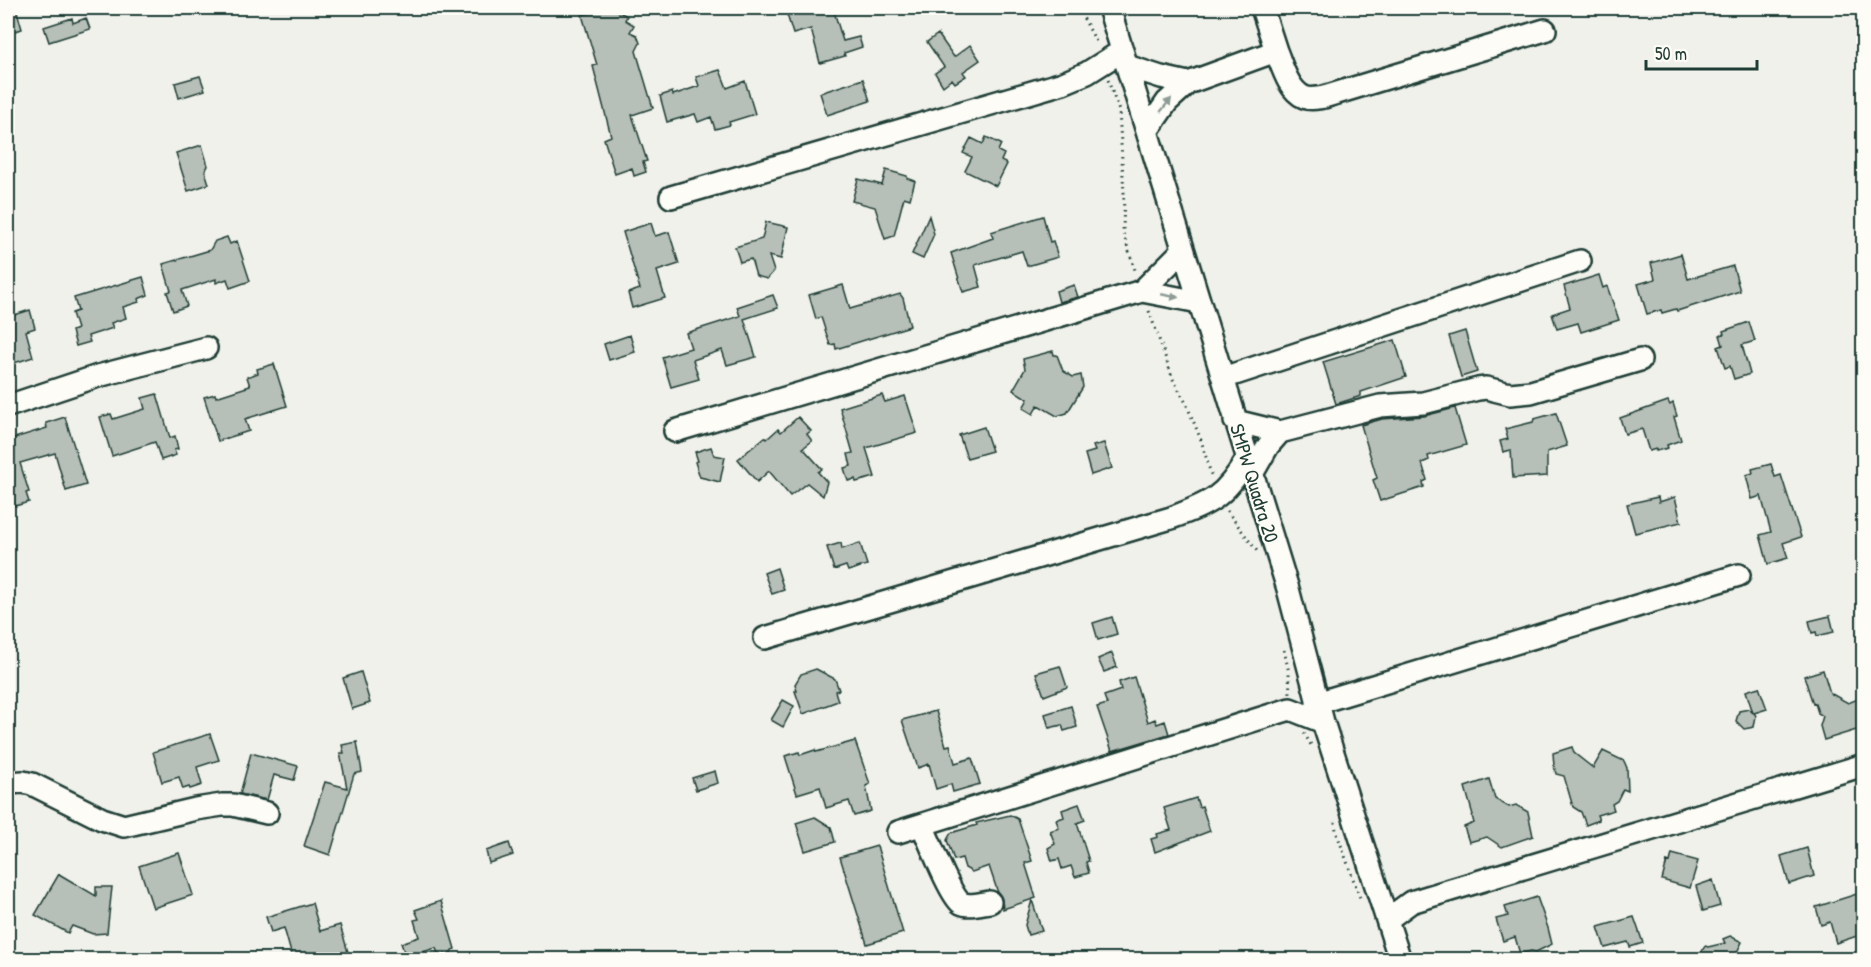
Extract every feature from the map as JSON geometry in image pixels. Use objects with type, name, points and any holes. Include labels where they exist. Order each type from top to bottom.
[{"type":"street","name":"SMPW Quadra 20","points":[[1109,8],[1288,589],[1320,713],[1400,960]]},
{"type":"street","points":[[1262,8],[1276,51],[1293,87],[1304,97],[1311,99],[1545,30]]},
{"type":"street","points":[[1147,131],[1167,102],[1188,83],[1276,51]]},
{"type":"street","points":[[671,196],[1063,83],[1124,59],[1161,77],[1188,83]]},
{"type":"street","points":[[1142,291],[1183,250]]},
{"type":"street","points":[[1223,378],[1580,261]]},
{"type":"street","points":[[675,431],[1142,291],[1199,302]]},
{"type":"street","points":[[8,406],[98,375],[206,348]]},
{"type":"street","points":[[1236,421],[1280,432],[1380,406],[1423,403],[1478,388],[1510,394],[1531,392],[1640,360]]},
{"type":"street","points":[[765,638],[1171,518],[1204,505],[1232,483],[1280,432]]},
{"type":"street","points":[[898,832],[1290,709],[1320,713],[1739,575]]},
{"type":"street","points":[[1290,709],[1308,669]]},
{"type":"street","points":[[1388,919],[1411,902],[1863,765]]},
{"type":"street","points":[[8,783],[32,784],[102,819],[124,826],[222,805],[233,805],[267,813]]},
{"type":"street","points":[[922,825],[953,892],[961,902],[969,905],[990,902]]},
{"type":"street","points":[[1379,893],[1411,902]]},
{"type":"building","points":[[8,8],[16,8],[22,29],[8,33]]},
{"type":"building","points":[[612,8],[627,16],[625,20],[634,25],[630,32],[637,35],[640,43],[636,51],[653,108],[632,115],[647,161],[643,162],[646,172],[634,176],[632,168],[615,174],[604,139],[611,136],[593,66],[597,65],[582,15]]},
{"type":"building","points":[[785,8],[833,8],[843,41],[859,37],[862,47],[844,53],[845,56],[820,63],[811,29],[793,34]]},
{"type":"building","points":[[72,18],[73,23],[86,18],[90,29],[49,42],[44,27]]},
{"type":"building","points":[[938,34],[954,57],[970,45],[980,60],[963,72],[966,76],[955,83],[952,79],[943,86],[935,73],[944,67],[927,42]]},
{"type":"building","points":[[720,70],[727,88],[745,81],[755,114],[715,129],[711,117],[698,122],[695,114],[667,122],[660,96],[672,92],[673,95],[699,86],[696,77]]},
{"type":"building","points":[[200,76],[205,90],[179,98],[175,83]]},
{"type":"building","points":[[863,79],[870,101],[827,115],[820,93]]},
{"type":"building","points":[[986,137],[1001,144],[998,151],[1004,154],[1001,161],[1007,164],[996,186],[965,171],[972,157],[963,153],[971,138],[983,144]]},
{"type":"building","points":[[202,145],[208,166],[205,171],[209,184],[188,191],[176,153]]},
{"type":"building","points":[[886,170],[907,176],[915,181],[910,199],[904,197],[894,236],[885,239],[875,207],[852,201],[858,179],[882,185]]},
{"type":"building","points":[[929,216],[934,234],[923,259],[912,254]]},
{"type":"building","points":[[1043,216],[1050,242],[1053,241],[1058,257],[1027,266],[1022,251],[975,265],[981,287],[963,292],[951,253],[993,238],[991,232]]},
{"type":"building","points":[[766,222],[788,227],[781,259],[769,256],[774,271],[767,279],[756,276],[751,259],[740,262],[735,247],[762,239]]},
{"type":"building","points":[[651,223],[655,236],[669,232],[679,264],[657,271],[665,298],[632,308],[628,293],[640,289],[623,232]]},
{"type":"building","points":[[227,237],[230,244],[237,241],[250,281],[230,288],[227,279],[216,283],[216,279],[182,290],[187,306],[173,311],[167,292],[171,291],[163,264],[210,250],[215,241]]},
{"type":"building","points":[[1681,254],[1688,279],[1733,266],[1740,291],[1677,311],[1676,309],[1662,313],[1661,310],[1647,314],[1638,284],[1655,279],[1651,263]]},
{"type":"building","points":[[1599,275],[1603,288],[1607,286],[1619,320],[1581,332],[1578,323],[1557,329],[1552,314],[1570,308],[1564,286]]},
{"type":"building","points":[[143,277],[148,295],[138,299],[139,302],[123,307],[126,318],[111,323],[113,328],[88,336],[90,342],[76,346],[72,331],[77,329],[72,313],[78,311],[74,298]]},
{"type":"building","points":[[843,285],[850,309],[900,294],[910,326],[836,349],[835,344],[830,345],[821,317],[816,319],[809,295]]},
{"type":"building","points":[[1074,285],[1078,297],[1059,302],[1056,291]]},
{"type":"building","points":[[773,295],[778,308],[744,319],[756,357],[727,365],[722,350],[693,360],[699,379],[671,387],[662,357],[691,348],[686,333],[740,316],[737,307]]},
{"type":"building","points":[[30,310],[35,328],[26,331],[33,357],[11,364],[8,359],[8,317]]},
{"type":"building","points":[[1749,322],[1755,341],[1742,345],[1750,374],[1734,379],[1730,366],[1725,368],[1718,347],[1723,345],[1720,335],[1724,334],[1723,331]]},
{"type":"building","points":[[1465,331],[1477,372],[1461,377],[1449,336]]},
{"type":"building","points":[[630,335],[635,352],[609,360],[604,344]]},
{"type":"building","points":[[1395,340],[1406,377],[1361,392],[1361,396],[1336,404],[1323,362]]},
{"type":"building","points":[[1053,351],[1063,371],[1073,377],[1081,375],[1083,387],[1067,413],[1057,416],[1038,405],[1033,414],[1023,408],[1028,399],[1013,390],[1025,369],[1023,359]]},
{"type":"building","points":[[274,364],[287,406],[245,419],[249,431],[218,441],[204,397],[215,394],[216,397],[250,386],[247,377],[258,373],[257,369]]},
{"type":"building","points":[[157,394],[170,438],[175,436],[178,449],[174,450],[176,455],[161,460],[155,442],[112,456],[100,417],[111,414],[113,419],[145,409],[142,398]]},
{"type":"building","points":[[882,395],[885,402],[905,396],[917,433],[866,448],[875,477],[856,482],[855,479],[848,481],[844,468],[851,466],[848,454],[853,453],[840,408]]},
{"type":"building","points":[[1668,401],[1670,405],[1673,403],[1677,416],[1674,417],[1681,440],[1667,445],[1668,448],[1649,451],[1642,429],[1625,434],[1620,418]]},
{"type":"building","points":[[1455,408],[1466,445],[1428,456],[1429,460],[1422,463],[1427,480],[1423,482],[1424,487],[1380,501],[1373,480],[1377,478],[1361,425],[1382,419],[1424,416]]},
{"type":"building","points":[[1556,413],[1567,446],[1547,452],[1547,476],[1513,478],[1511,450],[1503,452],[1500,441],[1508,439],[1505,429]]},
{"type":"building","points":[[65,417],[86,485],[66,491],[55,453],[20,463],[29,492],[26,493],[29,502],[15,506],[8,482],[8,440],[47,428],[46,423]]},
{"type":"building","points":[[798,417],[811,431],[807,434],[812,441],[803,448],[822,469],[818,472],[827,482],[823,496],[807,483],[790,496],[769,471],[757,482],[738,459],[765,437],[767,439],[778,429],[781,432]]},
{"type":"building","points":[[984,427],[992,451],[967,458],[959,435]]},
{"type":"building","points":[[1104,443],[1112,468],[1091,475],[1085,454],[1095,451],[1093,446]]},
{"type":"building","points":[[711,447],[714,455],[725,457],[720,482],[700,477],[695,462],[698,461],[695,452]]},
{"type":"building","points":[[1771,464],[1775,477],[1781,475],[1801,537],[1783,543],[1788,558],[1768,564],[1760,535],[1771,532],[1761,496],[1752,499],[1746,475],[1753,473],[1752,469]]},
{"type":"building","points":[[1658,497],[1659,502],[1675,497],[1681,522],[1635,533],[1627,504]]},
{"type":"building","points":[[841,543],[842,549],[860,543],[867,565],[848,571],[846,566],[834,570],[827,547]]},
{"type":"building","points":[[777,568],[784,590],[772,594],[764,573]]},
{"type":"building","points":[[1830,616],[1834,632],[1817,636],[1816,632],[1812,633],[1809,621]]},
{"type":"building","points":[[1112,617],[1117,634],[1098,640],[1093,623]]},
{"type":"building","points":[[1112,653],[1117,667],[1104,672],[1098,659]]},
{"type":"building","points":[[1060,666],[1067,687],[1044,696],[1036,673]]},
{"type":"building","points":[[816,669],[835,679],[839,690],[835,691],[838,701],[803,714],[795,691],[797,691],[795,684],[801,674]]},
{"type":"building","points":[[1823,670],[1830,693],[1848,703],[1858,699],[1863,702],[1863,728],[1824,740],[1820,726],[1823,716],[1818,713],[1815,703],[1813,704],[1804,676]]},
{"type":"building","points":[[361,672],[370,703],[352,709],[343,678]]},
{"type":"building","points":[[1134,677],[1148,722],[1155,719],[1157,724],[1165,721],[1169,734],[1112,751],[1097,707],[1107,704],[1104,696],[1121,690],[1119,682]]},
{"type":"building","points":[[1759,687],[1767,709],[1754,713],[1756,716],[1754,727],[1744,729],[1736,721],[1739,711],[1749,709],[1753,713],[1746,691]]},
{"type":"building","points":[[783,700],[794,706],[783,727],[771,720]]},
{"type":"building","points":[[1071,706],[1077,727],[1064,731],[1062,725],[1049,728],[1045,714]]},
{"type":"building","points":[[936,711],[946,746],[950,745],[955,763],[972,758],[980,784],[953,792],[951,784],[936,789],[929,764],[918,768],[902,720]]},
{"type":"building","points":[[210,734],[219,760],[197,767],[202,785],[183,789],[179,777],[162,782],[153,752]]},
{"type":"building","points":[[855,741],[870,784],[866,786],[871,811],[854,816],[849,801],[826,808],[820,787],[797,794],[785,756],[799,752],[800,755],[815,750],[816,752]]},
{"type":"building","points":[[357,742],[362,772],[354,774],[330,855],[304,846],[325,782],[347,788],[340,753],[344,753],[342,745]]},
{"type":"building","points":[[1572,747],[1574,753],[1593,768],[1603,751],[1624,761],[1627,768],[1628,791],[1623,789],[1617,801],[1612,804],[1614,810],[1597,815],[1599,820],[1586,825],[1581,812],[1573,807],[1564,776],[1556,774],[1554,766],[1553,753]]},
{"type":"building","points":[[251,753],[298,766],[294,780],[274,775],[267,800],[240,794]]},
{"type":"building","points":[[715,771],[718,783],[696,790],[692,778]]},
{"type":"building","points":[[1489,779],[1495,799],[1509,807],[1516,805],[1528,812],[1533,836],[1502,847],[1487,837],[1469,842],[1464,827],[1474,823],[1465,787]]},
{"type":"building","points":[[1196,798],[1199,807],[1202,806],[1210,831],[1155,852],[1151,839],[1158,837],[1157,834],[1171,830],[1164,808]]},
{"type":"building","points":[[1079,804],[1085,820],[1077,823],[1089,861],[1086,862],[1089,873],[1075,877],[1071,866],[1062,869],[1059,859],[1052,861],[1048,848],[1055,844],[1050,831],[1059,828],[1056,820],[1064,817],[1062,810]]},
{"type":"building","points":[[1010,815],[1018,819],[1032,861],[1025,863],[1036,898],[1003,909],[1002,900],[989,866],[972,872],[965,868],[962,858],[954,860],[947,840],[951,833],[977,825],[976,823]]},
{"type":"building","points":[[815,817],[831,827],[835,842],[805,851],[796,823]]},
{"type":"building","points":[[509,843],[513,855],[489,863],[486,851]]},
{"type":"building","points":[[877,846],[903,933],[867,944],[840,857]]},
{"type":"building","points":[[1807,848],[1814,876],[1789,884],[1781,856]]},
{"type":"building","points":[[179,853],[193,895],[153,908],[139,866]]},
{"type":"building","points":[[1672,854],[1698,861],[1690,888],[1662,880],[1667,861],[1670,862]]},
{"type":"building","points":[[59,874],[96,896],[96,887],[112,887],[107,933],[93,934],[72,926],[68,933],[35,915]]},
{"type":"building","points":[[1713,880],[1720,906],[1703,911],[1696,886]]},
{"type":"building","points":[[1863,892],[1863,934],[1836,943],[1830,922],[1821,925],[1816,907]]},
{"type":"building","points":[[1537,897],[1552,944],[1536,952],[1520,954],[1515,937],[1503,941],[1496,919],[1508,916],[1505,907]]},
{"type":"building","points":[[1032,900],[1042,931],[1028,935],[1025,925]]},
{"type":"building","points":[[441,901],[455,949],[450,955],[438,954],[436,948],[406,957],[401,943],[419,937],[414,920],[419,919],[415,910]]},
{"type":"building","points":[[312,903],[320,931],[340,925],[348,952],[324,960],[293,960],[284,928],[271,932],[266,917]]},
{"type":"building","points":[[1634,917],[1643,943],[1630,947],[1628,942],[1605,948],[1598,927]]},
{"type":"building","points":[[1730,936],[1742,942],[1736,954],[1728,956],[1726,960],[1697,960],[1705,946],[1725,943],[1723,939]]}]
